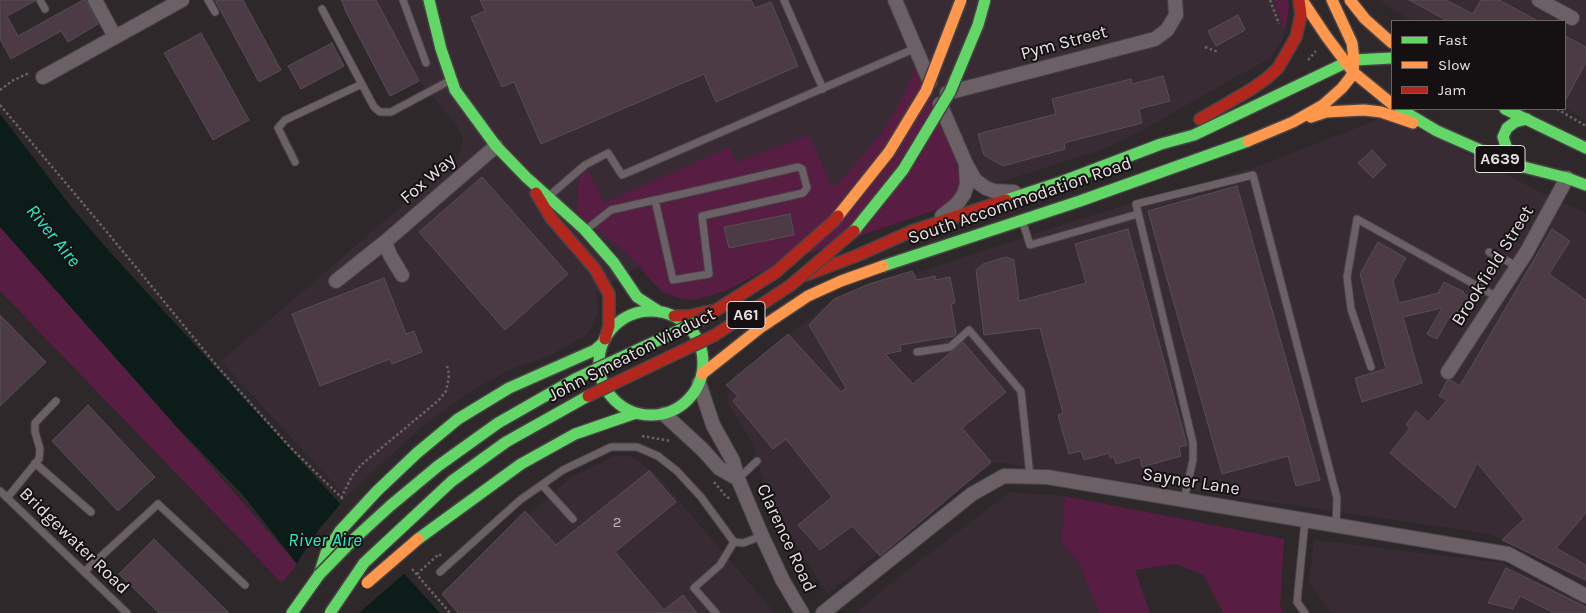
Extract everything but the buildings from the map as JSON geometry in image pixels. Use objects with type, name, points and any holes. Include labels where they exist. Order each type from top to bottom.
[{"type":"main road","points":[[429,0],[441,48],[455,90],[496,146],[585,230],[614,263],[637,297],[660,312]]},
{"type":"main road","name":"John Smeaton Viaduct","points":[[319,575],[390,506],[438,466],[498,422],[575,380],[705,318],[776,272],[834,222],[889,152],[926,91],[961,0]]},
{"type":"main road","name":"John Smeaton Viaduct","points":[[332,613],[349,583],[364,563],[452,481],[506,442],[577,401],[715,334],[790,285],[854,231],[903,170],[950,92],[978,25],[985,0]]},
{"type":"main road","points":[[1161,144],[1212,111],[1250,90],[1278,68],[1296,37],[1301,15],[1301,0]]},
{"type":"main road","points":[[1301,0],[1326,36],[1350,62]]},
{"type":"main road","points":[[1332,0],[1352,43],[1350,62],[1353,72],[1391,103]]},
{"type":"main road","points":[[1350,0],[1366,19],[1391,42]]},
{"type":"main road","points":[[1350,62],[1391,58]]},
{"type":"main road","name":"South Accommodation Road","points":[[674,316],[704,313],[731,304],[856,256],[912,231],[1103,167],[1161,144],[1194,135],[1350,62]]},
{"type":"main road","name":"South Accommodation Road","points":[[664,414],[677,408],[690,398],[701,379],[760,328],[808,296],[824,288],[872,269],[1022,220],[1230,148],[1293,122],[1323,105],[1342,88],[1353,72]]},
{"type":"main road","points":[[1293,122],[1326,112],[1364,110],[1381,112],[1437,132]]},
{"type":"main road","name":"A639","points":[[1402,110],[1437,132],[1512,164],[1567,178],[1586,185]]},
{"type":"main road","name":"A639","points":[[1507,110],[1586,148]]},
{"type":"main road","name":"A639","points":[[1512,164],[1504,137],[1507,128],[1515,122],[1527,119]]},
{"type":"main road","points":[[526,176],[551,218],[595,268],[608,294],[610,308],[609,326],[601,350],[599,366],[602,382],[610,396],[622,406],[636,413],[664,414]]},
{"type":"main road","name":"South Accommodation Road","points":[[319,575],[326,553],[340,531],[377,491],[417,453],[458,419],[509,388],[595,350],[604,341],[612,328],[627,317],[644,311],[660,312],[674,316],[686,324],[697,338],[702,350],[704,362],[701,379]]},
{"type":"main road","points":[[332,613],[418,539],[521,464],[575,434],[636,413]]},
{"type":"main road","name":"A61","points":[[292,613],[319,575]]},
{"type":"street","points":[[95,0],[115,37]]},
{"type":"street","points":[[43,77],[182,0]]},
{"type":"street","points":[[895,0],[966,164],[976,180],[986,188],[994,191],[1014,192],[1045,187]]},
{"type":"street","name":"Pym Street","points":[[936,96],[1155,39],[1167,30],[1176,16],[1176,0]]},
{"type":"street","points":[[1539,0],[1572,18]]},
{"type":"street","name":"Fox Way","points":[[336,281],[385,242],[496,146]]},
{"type":"street","points":[[912,231],[943,215],[961,200],[967,184],[966,164]]},
{"type":"street","name":"Brookfield Street","points":[[1448,372],[1517,266],[1567,178]]},
{"type":"street","points":[[385,242],[390,255],[402,275]]},
{"type":"street","name":"Clarence Road","points":[[701,379],[713,425],[733,461],[738,479],[782,581],[802,613]]},
{"type":"street","name":"Clarence Road","points":[[664,414],[703,450],[719,468],[738,479]]},
{"type":"street","name":"Sayner Lane","points":[[823,613],[972,494],[1004,476],[1047,477],[1508,554],[1586,596]]},
{"type":"lane","points":[[40,0],[45,9]]},
{"type":"lane","points":[[208,0],[215,12]]},
{"type":"lane","points":[[403,0],[426,63]]},
{"type":"lane","points":[[784,0],[823,89]]},
{"type":"lane","points":[[322,9],[374,107],[380,112],[391,112],[452,80]]},
{"type":"lane","points":[[548,197],[585,165],[608,153],[622,175],[916,48]]},
{"type":"lane","points":[[295,162],[278,128],[285,120],[362,84]]},
{"type":"lane","points":[[585,230],[611,210],[798,166],[802,169],[807,188],[803,193],[702,216],[709,274],[673,280],[655,200]]},
{"type":"lane","points":[[1184,501],[1193,460],[1194,443],[1136,204],[1253,175],[1338,498],[1336,525]]},
{"type":"lane","points":[[1022,220],[1030,245],[1138,214]]},
{"type":"lane","points":[[1371,367],[1351,309],[1348,277],[1357,219],[1497,297]]},
{"type":"lane","points":[[1489,252],[1517,266]]},
{"type":"lane","points":[[916,352],[950,347],[968,330],[1021,391],[1030,476]]},
{"type":"lane","points":[[7,498],[39,460],[40,449],[35,432],[35,423],[56,401]]},
{"type":"lane","points":[[440,572],[520,500],[563,470],[611,447],[637,447],[658,456],[677,471],[701,498],[734,542],[743,543],[762,536]]},
{"type":"lane","points":[[738,479],[757,461]]},
{"type":"lane","points":[[35,463],[91,512]]},
{"type":"lane","points":[[542,485],[573,519]]},
{"type":"lane","name":"Bridgewater Road","points":[[0,491],[126,613]]},
{"type":"lane","points":[[84,572],[158,504],[245,585]]},
{"type":"lane","points":[[1304,520],[1297,602],[1305,613]]},
{"type":"lane","points":[[716,613],[694,588],[720,565],[734,542]]},
{"type":"path","points":[[1270,0],[1285,39],[1325,60],[1333,69]]},
{"type":"path","points":[[1205,46],[1218,52]]},
{"type":"path","points":[[0,90],[12,81],[37,68],[43,77]]},
{"type":"path","points":[[0,105],[217,366],[290,446],[348,505]]},
{"type":"path","points":[[1559,110],[1586,126]]},
{"type":"path","points":[[341,498],[352,476],[361,465],[439,400],[446,391],[449,374],[447,366]]},
{"type":"path","points":[[417,574],[439,554]]},
{"type":"path","points":[[410,567],[450,613]]},
{"type":"shaded area","points":[[376,0],[1288,0],[1289,7],[1282,41],[1270,58],[1137,133],[1104,149],[930,204],[834,240],[695,300],[679,298],[662,292],[639,266],[596,292],[598,309],[594,322],[587,334],[551,355],[509,370],[474,389],[420,428],[346,497],[221,361],[459,156],[463,140],[458,127],[419,81]]},
{"type":"shaded area","points":[[1274,0],[1288,0],[1289,7],[1285,31]]},
{"type":"shaded area","points":[[1379,0],[1586,0],[1586,120],[1566,109],[1566,20],[1410,20]]},
{"type":"shaded area","points":[[916,67],[968,177],[953,204],[777,264],[725,291],[695,300],[679,298],[662,292],[624,250],[583,219],[577,211],[579,176],[588,170],[604,203],[729,147],[737,162],[809,135],[832,187],[844,177],[881,134],[903,96]]},
{"type":"shaded area","points":[[1389,115],[1540,192],[1586,213],[1586,583],[1491,534],[995,462],[827,594],[770,502],[752,442],[727,401],[732,378],[832,301],[1080,219],[1262,165]]},
{"type":"shaded area","points":[[0,227],[297,564],[282,583],[0,291]]},
{"type":"shaded area","points":[[617,455],[633,457],[657,475],[775,613],[462,613],[442,592],[571,477]]},
{"type":"shaded area","points":[[1010,492],[1065,496],[1061,542],[1079,563],[1099,613],[856,613],[890,584]]},
{"type":"shaded area","points":[[1065,496],[1284,539],[1280,606],[1284,613],[1223,613],[1204,575],[1176,564],[1135,570],[1150,613],[1099,613],[1079,563],[1061,542]]},
{"type":"shaded area","points":[[1314,540],[1503,563],[1586,605],[1586,613],[1332,613],[1309,583]]},
{"type":"water","name":"River Aire","points":[[0,114],[72,208],[109,251],[440,613],[342,613],[297,564],[243,495],[176,426],[0,227]]},
{"type":"pier","points":[[342,502],[406,572],[359,613],[339,613],[295,566],[320,528]]},
{"type":"traffic: fast","points":[[429,0],[441,49],[455,90],[496,146],[526,177],[585,230],[614,263],[637,297],[660,312]]},
{"type":"traffic: fast","points":[[854,231],[903,170],[950,92],[978,25],[985,0]]},
{"type":"traffic: fast","points":[[1006,200],[1061,182],[1161,144],[1194,135],[1345,63],[1354,60],[1391,58]]},
{"type":"traffic: fast","points":[[1402,110],[1437,131],[1512,164],[1567,178],[1586,185]]},
{"type":"traffic: fast","points":[[1507,110],[1586,148]]},
{"type":"traffic: fast","points":[[1512,164],[1503,137],[1507,128],[1515,122],[1527,119]]},
{"type":"traffic: fast","points":[[883,266],[1080,201],[1248,141]]},
{"type":"traffic: fast","points":[[651,311],[671,315],[688,326],[699,343],[703,363],[699,383],[688,400],[671,411],[651,415],[631,411],[614,400],[603,383],[599,363],[603,343],[614,326],[631,315],[651,311]]},
{"type":"traffic: fast","points":[[319,575],[390,506],[438,466],[498,423],[575,379],[699,321]]},
{"type":"traffic: fast","points":[[377,491],[417,453],[458,419],[509,388],[595,350],[603,343]]},
{"type":"traffic: fast","points":[[330,613],[364,563],[452,481],[506,442],[588,396]]},
{"type":"traffic: fast","points":[[418,539],[521,464],[575,434],[636,413]]},
{"type":"traffic: fast","points":[[340,531],[377,491]]},
{"type":"traffic: fast","points":[[292,613],[319,575],[326,553],[340,531]]},
{"type":"traffic: slow","points":[[838,216],[889,152],[926,91],[961,0]]},
{"type":"traffic: slow","points":[[1302,0],[1353,72],[1391,103]]},
{"type":"traffic: slow","points":[[1248,141],[1293,122],[1323,105],[1350,78],[1353,72],[1354,60],[1352,43],[1332,0]]},
{"type":"traffic: slow","points":[[1350,0],[1365,19],[1391,42]]},
{"type":"traffic: slow","points":[[1311,117],[1326,112],[1364,110],[1381,112],[1413,123]]},
{"type":"traffic: slow","points":[[702,374],[760,328],[808,296],[841,281],[883,266]]},
{"type":"traffic: slow","points":[[367,583],[418,539]]},
{"type":"traffic: jam","points":[[1200,119],[1250,90],[1278,68],[1296,37],[1301,15],[1299,0]]},
{"type":"traffic: jam","points":[[536,193],[551,218],[595,269],[609,294],[609,326],[605,339]]},
{"type":"traffic: jam","points":[[806,275],[856,256],[912,231],[1006,200]]},
{"type":"traffic: jam","points":[[699,321],[776,272],[838,216]]},
{"type":"traffic: jam","points":[[588,396],[715,335],[791,285],[854,231]]},
{"type":"traffic: jam","points":[[674,316],[689,316],[710,311]]}]
